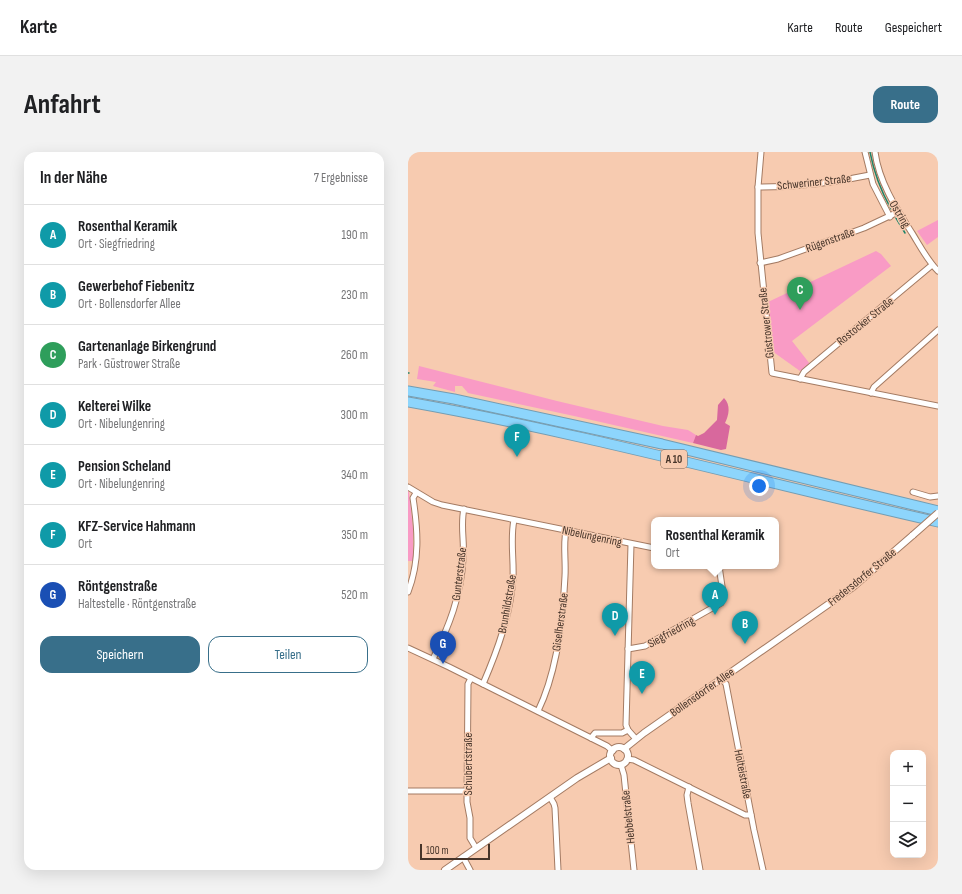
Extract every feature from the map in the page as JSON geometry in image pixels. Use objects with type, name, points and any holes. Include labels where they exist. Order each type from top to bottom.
[{"type":"highway","name":"A 10","points":[[408,391],[454,399],[662,444],[938,512]]},
{"type":"highway","name":"A 10","points":[[408,402],[484,416],[618,445],[938,522]]},
{"type":"street","name":"Güstrower Straße","points":[[761,152],[758,187],[758,233],[771,370],[773,373],[938,406]]},
{"type":"street","name":"Ostring","points":[[865,152],[870,175],[877,193],[890,216]]},
{"type":"street","name":"Ostring","points":[[875,152],[876,161],[883,183],[898,212],[932,265],[938,271]]},
{"type":"street","name":"Schweriner Straße","points":[[758,187],[831,182],[870,175]]},
{"type":"street","name":"Rügenstraße","points":[[760,263],[785,257],[864,228],[898,212]]},
{"type":"street","name":"Rostocker Straße","points":[[800,379],[804,372],[932,265]]},
{"type":"street","points":[[871,393],[874,386],[938,330]]},
{"type":"street","name":"Nibelungenring","points":[[408,488],[437,504],[631,544],[626,725],[628,730]]},
{"type":"street","points":[[913,492],[930,497],[938,496]]},
{"type":"street","points":[[408,592],[413,580],[416,563],[417,534],[413,498],[416,493]]},
{"type":"street","name":"Gunterstraße","points":[[433,659],[449,623],[460,591],[464,556],[464,509]]},
{"type":"street","name":"Fredersdorfer Straße","points":[[782,637],[853,587],[938,512]]},
{"type":"street","name":"Brunhildstraße","points":[[483,684],[498,647],[510,605],[513,578],[512,536],[514,520]]},
{"type":"street","name":"Giselherstraße","points":[[538,711],[552,671],[560,626],[565,581],[566,530]]},
{"type":"street","points":[[631,544],[651,547]]},
{"type":"street","name":"Siegfriedring","points":[[628,649],[638,648],[650,644],[721,602],[723,593],[719,569]]},
{"type":"street","name":"Bollensdorfer Allee","points":[[613,751],[620,748],[624,749],[636,739],[782,637]]},
{"type":"street","points":[[408,647],[592,738],[613,751],[612,761]]},
{"type":"street","name":"Schubertstraße","points":[[471,678],[468,684],[467,802],[470,818],[470,838],[476,848]]},
{"type":"street","name":"Holteistraße","points":[[722,679],[726,684],[751,815],[764,870]]},
{"type":"street","points":[[592,738],[595,733],[622,733],[628,730],[636,739]]},
{"type":"street","points":[[445,870],[576,778],[612,761],[621,765],[626,762],[627,754],[624,749]]},
{"type":"street","points":[[627,759],[634,760],[746,815],[751,815]]},
{"type":"street","name":"Hebbelstraße","points":[[621,765],[624,775],[634,870]]},
{"type":"street","points":[[689,787],[687,794],[688,803],[700,870]]},
{"type":"street","points":[[408,791],[467,791]]},
{"type":"street","points":[[550,797],[555,808],[558,870]]},
{"type":"street","points":[[463,857],[470,870]]},
{"type":"shaded area","points":[[938,220],[938,237],[927,245],[917,231]]},
{"type":"shaded area","points":[[876,251],[881,254],[891,266],[792,341],[810,364],[800,371],[772,351],[768,302]]},
{"type":"shaded area","points":[[419,366],[557,401],[663,426],[688,430],[696,435],[693,443],[468,393],[462,386],[455,386],[455,392],[433,386],[436,382],[417,379]]},
{"type":"shaded area","points":[[724,398],[728,404],[729,410],[725,423],[730,426],[726,449],[721,450],[693,443],[696,435],[698,436],[704,433],[717,420],[718,405]]},
{"type":"shaded area","points":[[408,491],[413,528],[413,561],[408,561]]},
{"type":"waterway","points":[[870,152],[878,182],[891,209]]},
{"type":"waterway","points":[[896,218],[905,233]]},
{"type":"place","name":"Gartenanlage Birkengrund","points":[[800,310]]},
{"type":"place","name":"KFZ-Service Hahmann","points":[[517,457]]},
{"type":"place","name":"Rosenthal Keramik","points":[[715,615]]},
{"type":"place","name":"Kelterei Wilke","points":[[615,636]]},
{"type":"place","name":"Gewerbehof Fiebenitz","points":[[745,644]]},
{"type":"place","name":"Röntgenstraße","points":[[443,664]]},
{"type":"place","name":"Pension Scheland","points":[[642,694]]}]
